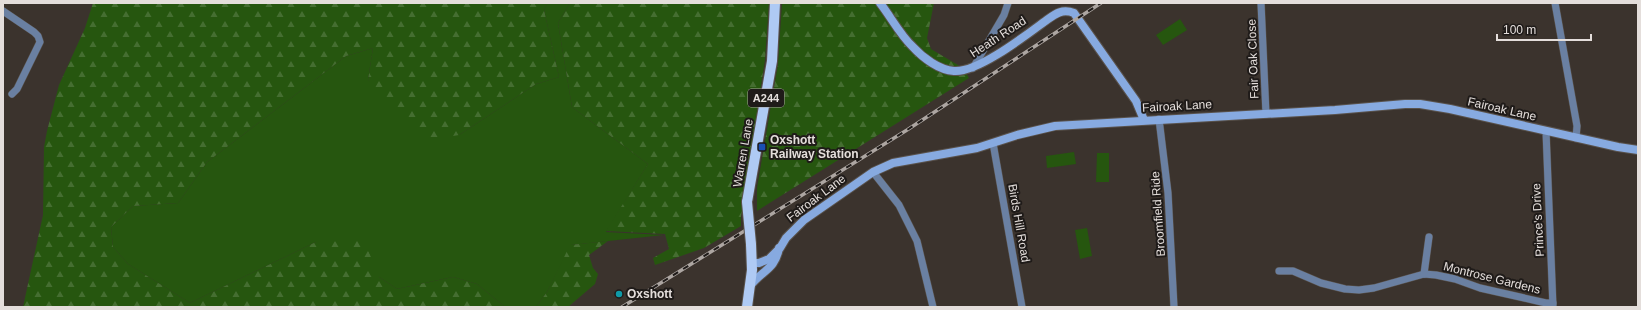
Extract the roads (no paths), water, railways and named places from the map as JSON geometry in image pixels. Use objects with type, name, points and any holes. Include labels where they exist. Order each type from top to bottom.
[{"type":"main road","name":"Warren Lane","points":[[747,307],[752,263],[747,202],[772,61],[775,3]]},
{"type":"main road","name":"Heath Road","points":[[880,3],[913,47],[935,65],[946,70],[956,72],[973,68],[1010,46],[1059,11],[1069,11],[1074,13],[1136,101],[1144,120]]},
{"type":"main road","name":"Fairoak Lane","points":[[752,263],[764,262],[769,259],[780,248],[786,238],[804,220],[874,172],[893,163],[977,148],[1024,133],[1055,126],[1420,104],[1450,109],[1576,138],[1638,150]]},
{"type":"main road","points":[[750,286],[755,279],[775,263],[780,248]]},
{"type":"street","points":[[973,68],[1004,15],[1008,3]]},
{"type":"street","name":"Fair Oak Close","points":[[1261,3],[1266,114]]},
{"type":"street","points":[[1555,3],[1577,126],[1576,138]]},
{"type":"street","points":[[3,11],[34,32],[38,36],[40,42],[17,89],[12,94]]},
{"type":"street","name":"Broomfield Ride","points":[[1159,119],[1168,193],[1174,307]]},
{"type":"street","name":"Prince's Drive","points":[[1546,131],[1553,305]]},
{"type":"street","name":"Birds Hill Road","points":[[993,143],[1022,307]]},
{"type":"street","points":[[874,172],[899,205],[917,241],[933,307]]},
{"type":"street","name":"Montrose Gardens","points":[[1424,274],[1429,237]]},
{"type":"street","name":"Montrose Gardens","points":[[1279,271],[1293,271],[1326,284],[1346,289],[1358,290],[1374,288],[1424,274],[1446,276],[1480,288],[1553,305]]},
{"type":"railway","points":[[622,307],[907,130],[1101,3]]},
{"type":"place","name":"Oxshott Railway Station","points":[[762,147]]},
{"type":"place","name":"Oxshott","points":[[619,294]]}]
